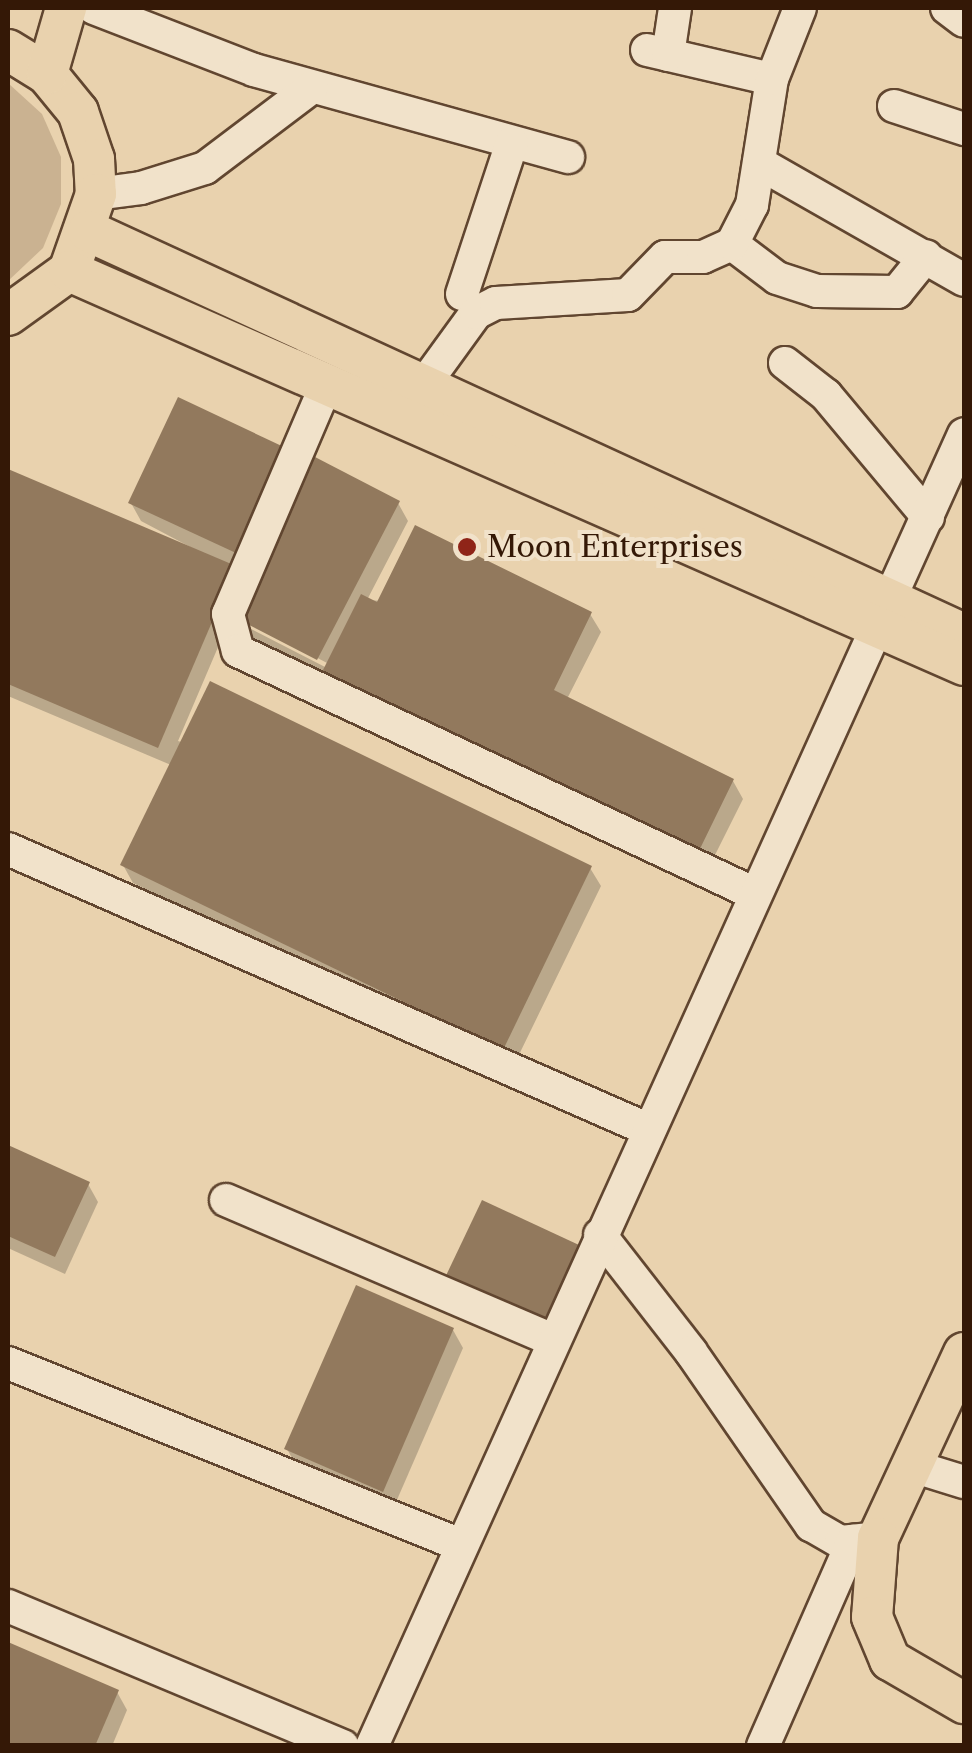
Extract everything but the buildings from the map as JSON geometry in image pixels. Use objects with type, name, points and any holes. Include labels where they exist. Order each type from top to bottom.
[{"type":"main road","points":[[47,74],[66,8]]},
{"type":"main road","points":[[8,50],[47,74],[78,112],[94,159],[92,212],[70,270],[8,316]]},
{"type":"main road","points":[[92,212],[423,386],[886,614],[964,665]]},
{"type":"main road","points":[[70,270],[326,383],[886,614],[964,634]]},
{"type":"main road","points":[[964,1354],[912,1466],[866,1540],[872,1617],[890,1660],[964,1703]]},
{"type":"street","points":[[676,8],[657,52],[772,79]]},
{"type":"street","points":[[423,386],[476,314],[496,302],[628,295],[665,257],[703,257],[732,244],[752,205],[772,79],[800,8]]},
{"type":"street","points":[[947,8],[964,21]]},
{"type":"street","points":[[110,11],[312,87],[568,157]]},
{"type":"street","points":[[92,212],[141,188],[205,168],[312,87]]},
{"type":"street","points":[[894,106],[964,129]]},
{"type":"street","points":[[462,294],[512,143]]},
{"type":"street","points":[[760,163],[964,280]]},
{"type":"street","points":[[732,244],[777,278],[817,292],[897,292],[926,256]]},
{"type":"street","points":[[785,364],[826,394],[928,517]]},
{"type":"street","points":[[326,383],[228,614],[238,650],[755,894]]},
{"type":"street","points":[[372,1746],[647,1129],[886,614],[964,434]]},
{"type":"street","points":[[8,849],[647,1129]]},
{"type":"street","points":[[226,1200],[553,1340]]},
{"type":"street","points":[[600,1235],[691,1352],[811,1525],[824,1536],[866,1540],[763,1746]]},
{"type":"street","points":[[8,1363],[462,1545]]},
{"type":"street","points":[[912,1466],[964,1482]]},
{"type":"street","points":[[8,1606],[343,1746]]},
{"type":"shaded area","points":[[8,83],[42,114],[61,157],[61,204],[43,248],[8,281]]},
{"type":"place","name":"Moon Enterprises","points":[[467,547]]}]
